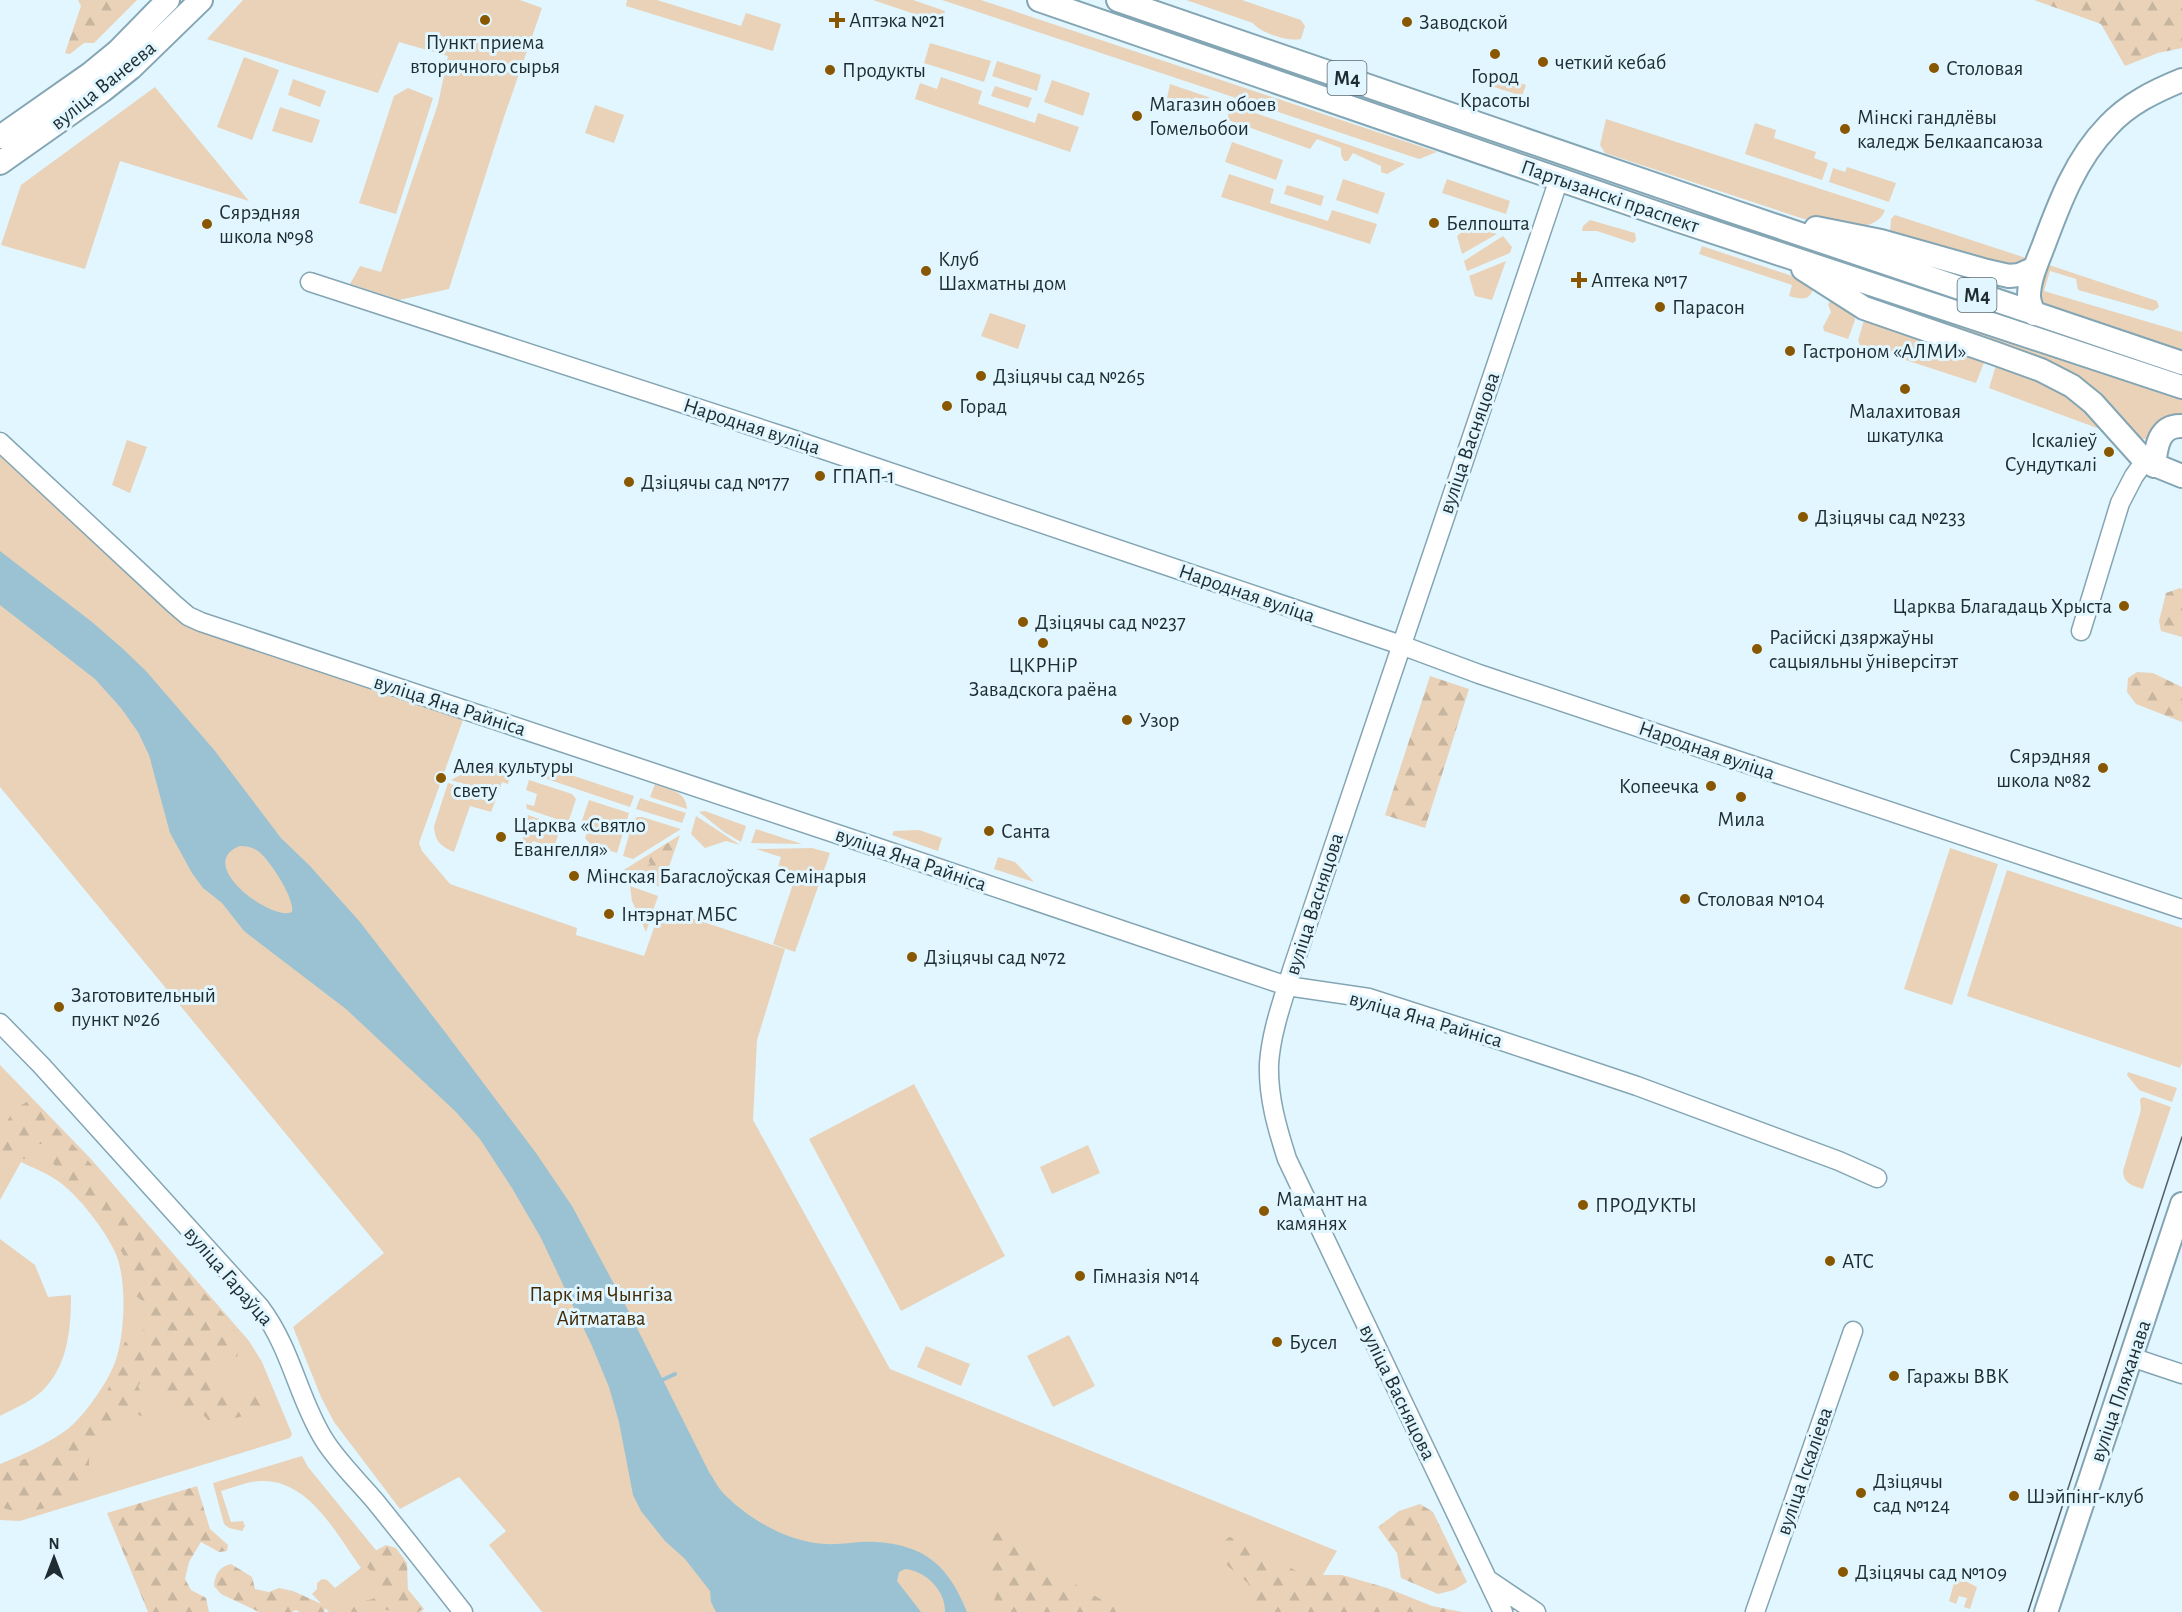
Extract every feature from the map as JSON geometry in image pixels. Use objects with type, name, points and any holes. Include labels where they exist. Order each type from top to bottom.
[{"type":"main road","name":"вуліца Ванеева","points":[[0,137],[38,113],[99,67],[168,0]]},
{"type":"main road","name":"вуліца Ванеева","points":[[0,163],[132,68],[201,0]]},
{"type":"main road","name":"Партызанскі праспект","points":[[1039,0],[1781,254],[2182,387]]},
{"type":"main road","name":"Партызанскі праспект","points":[[1118,0],[2182,363]]},
{"type":"main road","points":[[2034,314],[2028,299],[2035,268],[2068,184],[2079,163],[2107,126],[2125,110],[2161,89],[2182,80]]},
{"type":"main road","points":[[1559,178],[1576,157]]},
{"type":"main road","points":[[1773,225],[1816,228],[1851,234],[2009,276],[2019,275],[2035,268]]},
{"type":"main road","points":[[1781,254],[1864,308],[2041,370],[2072,386],[2093,403],[2149,464],[2182,476]]},
{"type":"main road","points":[[2149,464],[2163,431],[2182,426]]},
{"type":"main road","name":"вуліца Пляханава","points":[[2046,1612],[2182,1204]]},
{"type":"street","name":"вуліца Васняцова","points":[[1503,1612],[1287,1159],[1272,1104],[1269,1063],[1271,1045],[1287,986],[1559,178]]},
{"type":"street","name":"Народная вуліца","points":[[310,282],[786,437],[1401,645],[1489,678],[2182,909]]},
{"type":"street","name":"вуліца Яна Райніса","points":[[0,442],[174,604],[188,616],[201,622],[1287,986],[1369,998],[1484,1035],[1637,1086],[1839,1161],[1878,1178]]},
{"type":"street","points":[[2081,631],[2120,503],[2134,476],[2149,464]]},
{"type":"street","name":"вуліца Гараўца","points":[[0,1023],[41,1065],[260,1307],[273,1324],[283,1343],[310,1414],[324,1440],[463,1612]]},
{"type":"street","name":"вуліца Іскаліева","points":[[1755,1612],[1853,1330]]},
{"type":"street","points":[[2131,1357],[2182,1374]]},
{"type":"street","points":[[1490,1581],[1536,1612]]},
{"type":"green space","points":[[78,0],[137,0],[94,43],[84,43],[70,54],[65,53],[81,6]]},
{"type":"green space","points":[[243,0],[520,0],[542,8],[504,117],[449,289],[399,300],[350,284],[360,266],[381,272],[438,104],[448,56],[399,42],[378,93],[207,39]]},
{"type":"green space","points":[[627,0],[657,0],[741,26],[746,13],[781,24],[773,51],[626,6]]},
{"type":"green space","points":[[873,0],[913,0],[945,11],[941,23]]},
{"type":"green space","points":[[942,0],[981,0],[1437,152],[1419,159]]},
{"type":"green space","points":[[1186,0],[1242,0],[1301,20],[1305,26],[1301,39],[1282,38],[1262,30],[1253,23]]},
{"type":"green space","points":[[2034,0],[2182,0],[2182,48],[2158,53],[2125,66],[2101,24]]},
{"type":"green space","points":[[930,43],[991,61],[984,82],[924,63]]},
{"type":"green space","points":[[244,57],[279,70],[252,140],[217,127]]},
{"type":"green space","points":[[997,61],[1041,75],[1037,91],[992,76]]},
{"type":"green space","points":[[1492,73],[1526,85],[1522,96],[1488,85]]},
{"type":"green space","points":[[941,77],[982,91],[978,104],[1035,123],[1038,113],[1079,127],[1070,152],[915,99],[920,83],[937,89]]},
{"type":"green space","points":[[293,79],[326,91],[320,107],[288,95]]},
{"type":"green space","points":[[1052,80],[1090,93],[1083,116],[1044,102]]},
{"type":"green space","points":[[1170,84],[1405,164],[1387,174],[1381,172],[1381,166],[1353,153],[1348,161],[1344,161],[1341,148],[1317,139],[1310,149],[1228,120],[1228,108],[1195,97],[1191,107],[1167,98]]},
{"type":"green space","points":[[995,86],[1032,98],[1028,108],[991,96]]},
{"type":"green space","points":[[155,87],[249,201],[120,161],[85,269],[1,245],[21,185]]},
{"type":"green space","points":[[408,88],[433,98],[396,214],[359,203],[394,96]]},
{"type":"green space","points":[[595,105],[624,115],[614,143],[585,133]]},
{"type":"green space","points":[[280,107],[320,120],[312,143],[272,131]]},
{"type":"green space","points":[[1606,119],[1885,210],[1880,219],[1861,226],[1837,225],[1804,219],[1605,153],[1600,145]]},
{"type":"green space","points":[[1755,123],[1776,130],[1774,138],[1816,152],[1814,158],[1828,163],[1822,180],[1745,154]]},
{"type":"green space","points":[[1232,142],[1283,160],[1276,180],[1225,162]]},
{"type":"green space","points":[[1847,167],[1896,183],[1889,202],[1829,182],[1833,168],[1845,172]]},
{"type":"green space","points":[[1229,174],[1274,189],[1270,203],[1328,221],[1332,210],[1377,224],[1370,244],[1221,197]]},
{"type":"green space","points":[[1343,179],[1385,193],[1378,214],[1336,200]]},
{"type":"green space","points":[[1447,179],[1510,201],[1506,214],[1442,193]]},
{"type":"green space","points":[[1287,185],[1324,196],[1321,206],[1284,194]]},
{"type":"green space","points":[[1895,215],[2029,259],[2021,268],[1988,262],[1916,239],[1912,243],[1890,232],[1891,219]]},
{"type":"green space","points":[[1590,220],[1635,233],[1636,240],[1633,243],[1597,231],[1582,231],[1583,226]]},
{"type":"green space","points":[[1465,224],[1497,234],[1462,254],[1457,236],[1462,232]]},
{"type":"green space","points":[[1503,236],[1512,247],[1510,253],[1467,271],[1464,261]]},
{"type":"green space","points":[[1702,246],[1801,279],[1813,287],[1812,292],[1804,298],[1789,296],[1792,285],[1699,254]]},
{"type":"green space","points":[[1506,261],[1492,300],[1475,296],[1469,276]]},
{"type":"green space","points":[[2043,263],[2157,301],[2159,307],[2153,311],[2078,290],[2076,279],[2050,271],[2044,291],[2182,332],[2182,353],[2042,307],[2031,291]]},
{"type":"green space","points":[[1866,288],[2182,400],[2182,416],[2148,440],[2137,437],[2057,368],[1871,298]]},
{"type":"green space","points":[[1835,296],[1854,310],[1855,320],[1848,339],[1824,331],[1823,327],[1831,312],[1828,304]]},
{"type":"green space","points":[[990,313],[1026,325],[1018,349],[981,336]]},
{"type":"green space","points":[[1870,317],[1987,355],[1976,383],[1860,345],[1858,341],[1864,320]]},
{"type":"green space","points":[[1998,359],[2070,391],[2108,432],[1989,388]]},
{"type":"green space","points":[[127,440],[147,447],[130,493],[112,485]]},
{"type":"green space","name":"Парк імя Чынгіза Айтматава","points":[[0,451],[173,613],[464,717],[419,843],[422,851],[450,884],[577,928],[576,935],[644,956],[661,908],[785,949],[757,1040],[753,1120],[890,1369],[1337,1551],[1301,1612],[542,1612],[489,1545],[506,1531],[459,1477],[400,1509],[334,1422],[321,1397],[293,1327],[384,1253],[0,787]]},
{"type":"green space","points":[[2182,589],[2182,637],[2161,631],[2159,621],[2166,593]]},
{"type":"green space","points":[[2137,672],[2153,673],[2182,687],[2182,722],[2136,704],[2127,692],[2128,678]]},
{"type":"green space","points":[[1430,676],[1469,689],[1425,828],[1385,815]]},
{"type":"green space","points":[[481,764],[511,773],[508,784],[502,782],[498,794],[451,780]]},
{"type":"green space","points":[[550,768],[634,796],[630,807],[547,779]]},
{"type":"green space","points":[[529,780],[572,794],[576,799],[568,823],[527,809],[526,804],[534,806],[537,794],[526,790]]},
{"type":"green space","points":[[448,783],[496,799],[491,812],[470,806],[454,852],[439,842],[434,826]]},
{"type":"green space","points":[[655,784],[684,798],[687,809],[650,797]]},
{"type":"green space","points":[[640,798],[686,813],[682,823],[636,809]]},
{"type":"green space","points":[[589,800],[629,813],[617,853],[591,845],[585,838],[588,829],[580,826]]},
{"type":"green space","points":[[705,811],[746,826],[741,842],[699,812]]},
{"type":"green space","points":[[528,815],[566,828],[564,833],[559,832],[554,848],[533,841],[529,850],[520,847]]},
{"type":"green space","points":[[696,816],[740,845],[726,841],[705,848],[691,834]]},
{"type":"green space","points":[[637,817],[681,829],[633,859],[623,856],[633,821]]},
{"type":"green space","points":[[756,829],[802,844],[751,843]]},
{"type":"green space","points":[[919,830],[942,838],[938,851],[892,835],[894,831]]},
{"type":"green space","points":[[680,835],[663,884],[659,886],[624,876],[622,871]]},
{"type":"green space","points":[[671,841],[675,845],[663,882],[644,880],[640,869],[650,864],[648,859],[654,852]]},
{"type":"green space","points":[[812,848],[830,853],[795,952],[773,944],[795,878],[777,871],[781,857],[756,849]]},
{"type":"green space","points":[[1950,848],[1998,864],[1952,1005],[1904,989]]},
{"type":"green space","points":[[998,857],[1015,862],[1034,882],[994,869]]},
{"type":"green space","points":[[2007,870],[2182,928],[2182,1062],[2180,1068],[1967,996]]},
{"type":"green space","points":[[630,886],[658,896],[646,932],[632,901]]},
{"type":"green space","points":[[0,1065],[91,1159],[249,1341],[262,1362],[292,1434],[290,1438],[20,1521],[0,1520],[0,1464],[61,1434],[90,1405],[114,1365],[120,1345],[124,1304],[122,1275],[115,1252],[90,1213],[66,1187],[21,1162],[0,1200]]},
{"type":"green space","points":[[2128,1072],[2177,1088],[2172,1102],[2139,1090],[2127,1075]]},
{"type":"green space","points":[[914,1084],[1005,1256],[901,1311],[809,1139]]},
{"type":"green space","points":[[2143,1097],[2171,1107],[2143,1189],[2127,1181],[2123,1171],[2141,1110],[2140,1099]]},
{"type":"green space","points":[[30,1100],[94,1167],[96,1180],[107,1202],[120,1198],[233,1325],[239,1347],[237,1357],[221,1353],[211,1357],[208,1369],[213,1380],[226,1390],[247,1397],[261,1393],[267,1397],[266,1407],[252,1413],[231,1419],[208,1420],[199,1410],[175,1406],[153,1382],[143,1379],[138,1386],[150,1413],[141,1416],[124,1408],[109,1431],[97,1434],[89,1459],[89,1479],[77,1481],[76,1495],[49,1507],[19,1511],[0,1507],[0,1469],[46,1450],[96,1414],[118,1368],[124,1343],[144,1329],[150,1313],[149,1306],[136,1296],[126,1260],[114,1238],[83,1197],[50,1160],[43,1144],[32,1144],[28,1159],[16,1159],[0,1165],[0,1122],[5,1124],[15,1109]]},
{"type":"green space","points":[[1088,1145],[1100,1173],[1052,1194],[1040,1167]]},
{"type":"green space","points":[[0,1239],[35,1265],[48,1297],[71,1295],[69,1334],[57,1371],[37,1396],[0,1416]]},
{"type":"green space","points":[[1069,1335],[1095,1386],[1053,1407],[1027,1356]]},
{"type":"green space","points":[[926,1346],[970,1364],[961,1386],[917,1367]]},
{"type":"green space","points":[[302,1456],[308,1467],[424,1609],[421,1612],[329,1612],[312,1594],[317,1589],[317,1583],[322,1579],[327,1580],[335,1588],[361,1568],[320,1511],[294,1489],[278,1483],[256,1481],[221,1491],[231,1522],[243,1521],[245,1526],[242,1531],[229,1528],[224,1524],[213,1483]]},
{"type":"green space","points":[[197,1486],[210,1529],[228,1545],[227,1551],[219,1552],[201,1542],[189,1562],[185,1579],[191,1590],[206,1598],[209,1612],[148,1612],[107,1513]]},
{"type":"green space","points":[[1420,1504],[1433,1512],[1467,1582],[1454,1590],[1438,1594],[1401,1578],[1397,1553],[1378,1527],[1399,1511]]},
{"type":"green space","points":[[1003,1530],[1034,1548],[1065,1578],[1122,1612],[995,1612],[993,1603],[997,1593],[995,1578],[987,1559],[992,1535]]},
{"type":"green space","points":[[1229,1537],[1250,1542],[1274,1559],[1304,1575],[1342,1575],[1387,1588],[1432,1606],[1462,1612],[1258,1612],[1248,1583],[1223,1562],[1219,1546]]},
{"type":"green space","points":[[386,1545],[396,1548],[407,1563],[408,1593],[422,1609],[418,1612],[394,1612],[384,1609],[373,1612],[350,1612],[360,1602],[379,1596],[381,1582],[365,1565],[373,1552]]},
{"type":"green space","points":[[231,1564],[252,1577],[255,1589],[269,1592],[279,1588],[293,1591],[326,1606],[324,1612],[296,1610],[259,1612],[221,1594],[214,1586],[215,1578],[221,1569]]},
{"type":"green space","points":[[1961,1579],[1977,1587],[1970,1609],[1964,1607],[1967,1598],[1959,1596],[1956,1604],[1949,1601],[1954,1583]]},
{"type":"water","points":[[0,551],[92,622],[146,671],[215,751],[281,838],[310,866],[360,922],[536,1153],[572,1206],[628,1310],[709,1472],[724,1494],[758,1521],[797,1539],[825,1544],[870,1542],[894,1544],[922,1554],[934,1561],[952,1582],[967,1612],[945,1612],[942,1597],[933,1583],[920,1574],[905,1569],[899,1572],[897,1581],[921,1612],[716,1612],[711,1602],[710,1591],[685,1559],[665,1541],[641,1511],[633,1495],[619,1422],[609,1387],[592,1346],[541,1238],[480,1139],[455,1111],[346,1009],[244,931],[222,903],[203,888],[170,833],[149,755],[138,732],[121,708],[95,679],[0,605]],"holes":[[[240,846],[249,847],[263,855],[290,898],[292,912],[282,913],[269,908],[241,890],[225,865],[228,854]]]},
{"type":"waterway","points":[[660,1381],[675,1374]]},
{"type":"tram line","points":[[2028,1612],[2182,1137]]},
{"type":"place","name":"Пункт приема вторичного сырья","points":[[485,20]]},
{"type":"place","name":"Аптэка №21","points":[[837,20]]},
{"type":"place","name":"Заводской","points":[[1407,22]]},
{"type":"place","name":"Город Красоты","points":[[1495,54]]},
{"type":"place","name":"четкий кебаб","points":[[1543,62]]},
{"type":"place","name":"Столовая","points":[[1934,68]]},
{"type":"place","name":"Продукты","points":[[830,70]]},
{"type":"place","name":"Магазин обоев Гомельобои","points":[[1137,116]]},
{"type":"place","name":"Мінскі гандлёвы каледж Белкаапсаюза","points":[[1845,129]]},
{"type":"place","name":"Белпошта","points":[[1434,223]]},
{"type":"place","name":"Сярэдняя школа №98","points":[[207,224]]},
{"type":"place","name":"Клуб Шахматны дом","points":[[926,271]]},
{"type":"place","name":"Аптека №17","points":[[1579,280]]},
{"type":"place","name":"Парасон","points":[[1660,307]]},
{"type":"place","name":"Гастроном «АЛМИ»","points":[[1790,351]]},
{"type":"place","name":"Дзіцячы сад №265","points":[[981,376]]},
{"type":"place","name":"Малахитовая шкатулка","points":[[1905,389]]},
{"type":"place","name":"Горад","points":[[947,406]]},
{"type":"place","name":"Іскаліеў Сундуткалі","points":[[2109,452]]},
{"type":"place","name":"ГПАП-1","points":[[820,476]]},
{"type":"place","name":"Дзіцячы сад №177","points":[[629,482]]},
{"type":"place","name":"Дзіцячы сад №233","points":[[1803,517]]},
{"type":"place","name":"Царква Благадаць Хрыста","points":[[2124,606]]},
{"type":"place","name":"Дзіцячы сад №237","points":[[1023,622]]},
{"type":"place","name":"ЦКРНіР Завадскога раёна","points":[[1043,643]]},
{"type":"place","name":"Расійскі дзяржаўны сацыяльны ўніверсітэт","points":[[1757,649]]},
{"type":"place","name":"Узор","points":[[1127,720]]},
{"type":"place","name":"Сярэдняя школа №82","points":[[2103,768]]},
{"type":"place","name":"Алея культуры свету","points":[[441,778]]},
{"type":"place","name":"Копеечка","points":[[1711,786]]},
{"type":"place","name":"Мила","points":[[1741,797]]},
{"type":"place","name":"Санта","points":[[989,831]]},
{"type":"place","name":"Царква «Святло Евангелля»","points":[[501,837]]},
{"type":"place","name":"Мінская Багаслоўская Семінарыя","points":[[574,876]]},
{"type":"place","name":"Столовая №104","points":[[1685,899]]},
{"type":"place","name":"Інтэрнат МБС","points":[[609,914]]},
{"type":"place","name":"Дзіцячы сад №72","points":[[912,957]]},
{"type":"place","name":"Заготовительный пункт №26","points":[[59,1007]]},
{"type":"place","name":"ПРОДУКТЫ","points":[[1583,1205]]},
{"type":"place","name":"Мамант на камянях","points":[[1264,1211]]},
{"type":"place","name":"АТС","points":[[1830,1261]]},
{"type":"place","name":"Гімназія №14","points":[[1080,1276]]},
{"type":"place","name":"Бусел","points":[[1277,1342]]},
{"type":"place","name":"Гаражы ВВК","points":[[1894,1376]]},
{"type":"place","name":"Дзіцячы сад №124","points":[[1861,1493]]},
{"type":"place","name":"Шэйпінг-клуб","points":[[2014,1496]]},
{"type":"place","name":"Дзіцячы сад №109","points":[[1843,1572]]}]
